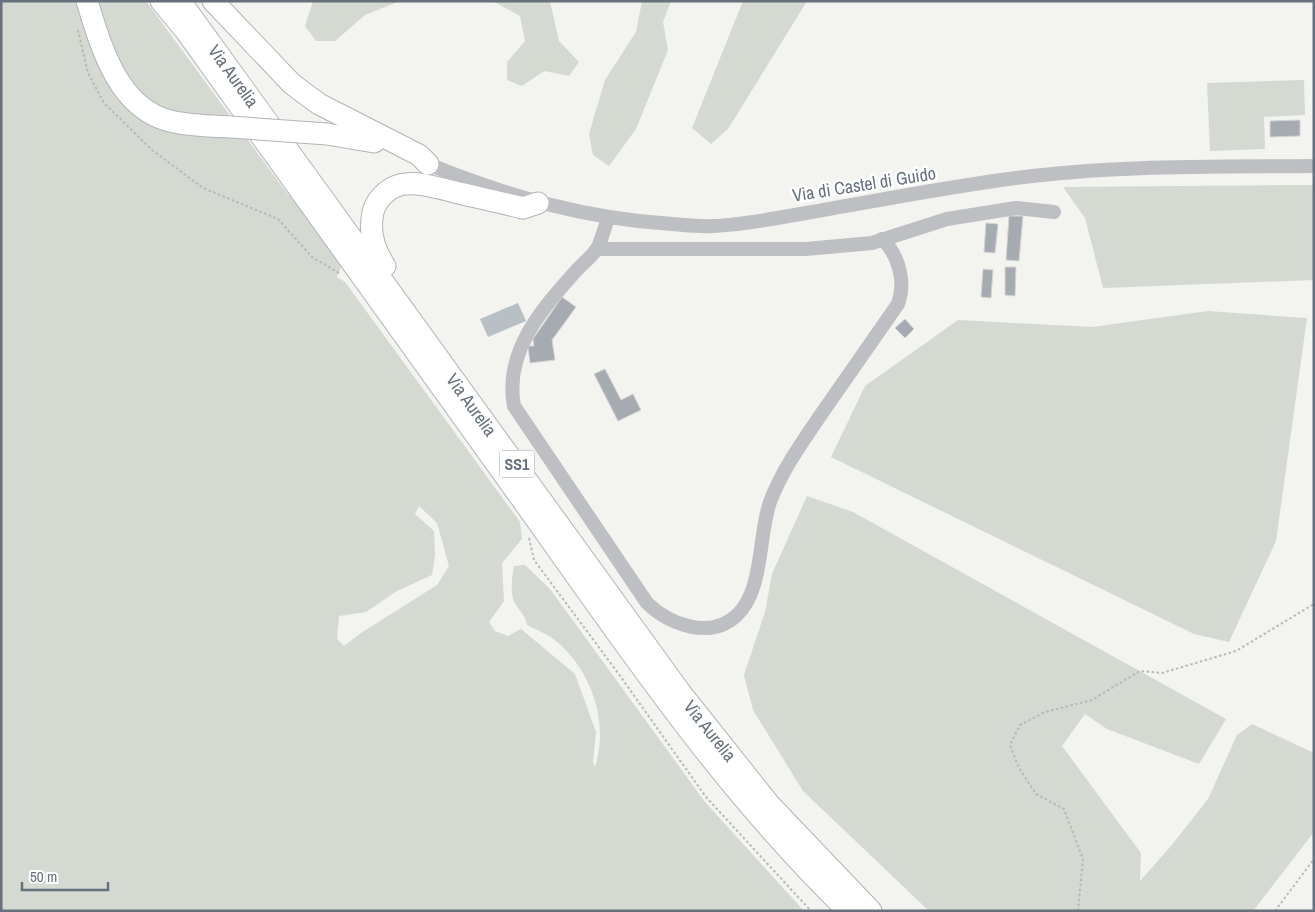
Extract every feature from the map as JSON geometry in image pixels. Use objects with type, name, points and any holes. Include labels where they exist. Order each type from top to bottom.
[{"type":"highway","points":[[87,1],[99,41],[126,92],[138,105],[154,115],[170,121],[327,134],[374,143],[415,161],[428,164]]},
{"type":"highway","name":"Via Aurelia","points":[[161,1],[190,38],[664,700],[754,812],[811,875],[848,911]]},
{"type":"highway","name":"Via Aurelia","points":[[180,1],[534,487],[680,692],[769,804],[871,911]]},
{"type":"highway","points":[[213,1],[292,84],[319,104],[419,155],[428,164]]},
{"type":"highway","points":[[534,487],[530,470],[380,259],[371,231],[374,207],[382,196],[391,188],[406,184],[423,185],[523,208],[538,204]]},
{"type":"street","name":"Via di Castel di Guido","points":[[428,164],[482,186],[538,204],[608,218],[712,226],[1043,174],[1132,168],[1314,166]]},
{"type":"street","points":[[597,249],[806,249],[872,243],[946,219],[1016,208],[1054,212]]},
{"type":"street","points":[[608,218],[597,249],[556,295],[520,346],[512,371],[511,391],[514,406],[647,603],[657,613],[671,621],[704,628],[720,625],[734,619],[746,604],[755,578],[770,502],[799,448],[898,304],[902,295],[896,256],[882,240]]},
{"type":"path","points":[[77,25],[88,74],[104,103],[152,150],[203,188],[278,219],[312,258],[343,275]]},
{"type":"path","points":[[528,531],[534,560],[618,673],[706,797],[811,911]]},
{"type":"path","points":[[1078,911],[1083,859],[1064,809],[1036,794],[1019,768],[1010,745],[1020,725],[1045,712],[1092,700],[1140,671],[1162,673],[1236,650],[1314,604]]},
{"type":"path","points":[[1275,911],[1314,859]]},
{"type":"shaded area","points":[[1,1],[146,1],[286,192],[304,211],[342,264],[337,277],[345,282],[520,522],[522,539],[502,563],[504,601],[489,622],[495,631],[508,636],[521,629],[575,674],[596,732],[593,762],[595,767],[600,731],[598,713],[586,679],[577,664],[565,650],[549,636],[527,625],[512,596],[514,566],[525,565],[550,589],[705,802],[804,911],[1,911]],"holes":[[[419,506],[437,523],[449,566],[437,585],[361,633],[344,646],[337,639],[339,616],[366,612],[397,591],[432,575],[435,555],[434,531],[415,514]]]},
{"type":"shaded area","points":[[313,1],[400,1],[365,15],[335,41],[316,41],[305,26]]},
{"type":"shaded area","points":[[493,1],[550,1],[559,41],[579,62],[569,76],[544,71],[522,86],[507,80],[507,62],[525,41],[520,16]]},
{"type":"shaded area","points":[[642,1],[671,1],[663,22],[668,50],[636,129],[609,166],[593,155],[589,134],[605,80],[636,32]]},
{"type":"shaded area","points":[[743,1],[807,1],[728,129],[711,144],[692,128]]},
{"type":"shaded area","points":[[1304,80],[1305,115],[1264,117],[1265,149],[1210,151],[1207,83]]},
{"type":"shaded area","points":[[1314,185],[1314,280],[1103,288],[1085,218],[1063,187]]},
{"type":"shaded area","points":[[518,303],[526,321],[488,337],[480,319]]},
{"type":"shaded area","points":[[1208,311],[1307,318],[1276,541],[1229,642],[1194,634],[831,457],[865,386],[958,320],[1092,327]]},
{"type":"shaded area","points":[[807,496],[853,512],[1226,719],[1199,764],[1107,729],[1085,714],[1062,746],[1141,853],[1140,881],[1171,846],[1208,799],[1237,735],[1252,724],[1314,753],[1314,832],[1253,911],[929,911],[803,791],[753,710],[744,675],[765,612],[772,574]]},
{"type":"building","points":[[1300,120],[1300,136],[1270,137],[1270,121]]},
{"type":"building","points":[[1009,216],[1023,216],[1019,261],[1006,260]]},
{"type":"building","points":[[986,223],[998,224],[995,253],[984,252]]},
{"type":"building","points":[[1005,267],[1016,267],[1015,296],[1005,295]]},
{"type":"building","points":[[983,269],[993,270],[991,298],[981,297]]},
{"type":"building","points":[[562,297],[576,307],[552,340],[555,360],[530,363],[528,346],[534,346],[533,339]]},
{"type":"building","points":[[905,319],[914,329],[905,338],[895,328]]},
{"type":"building","points":[[605,369],[621,400],[633,394],[641,410],[618,421],[594,374]]}]
